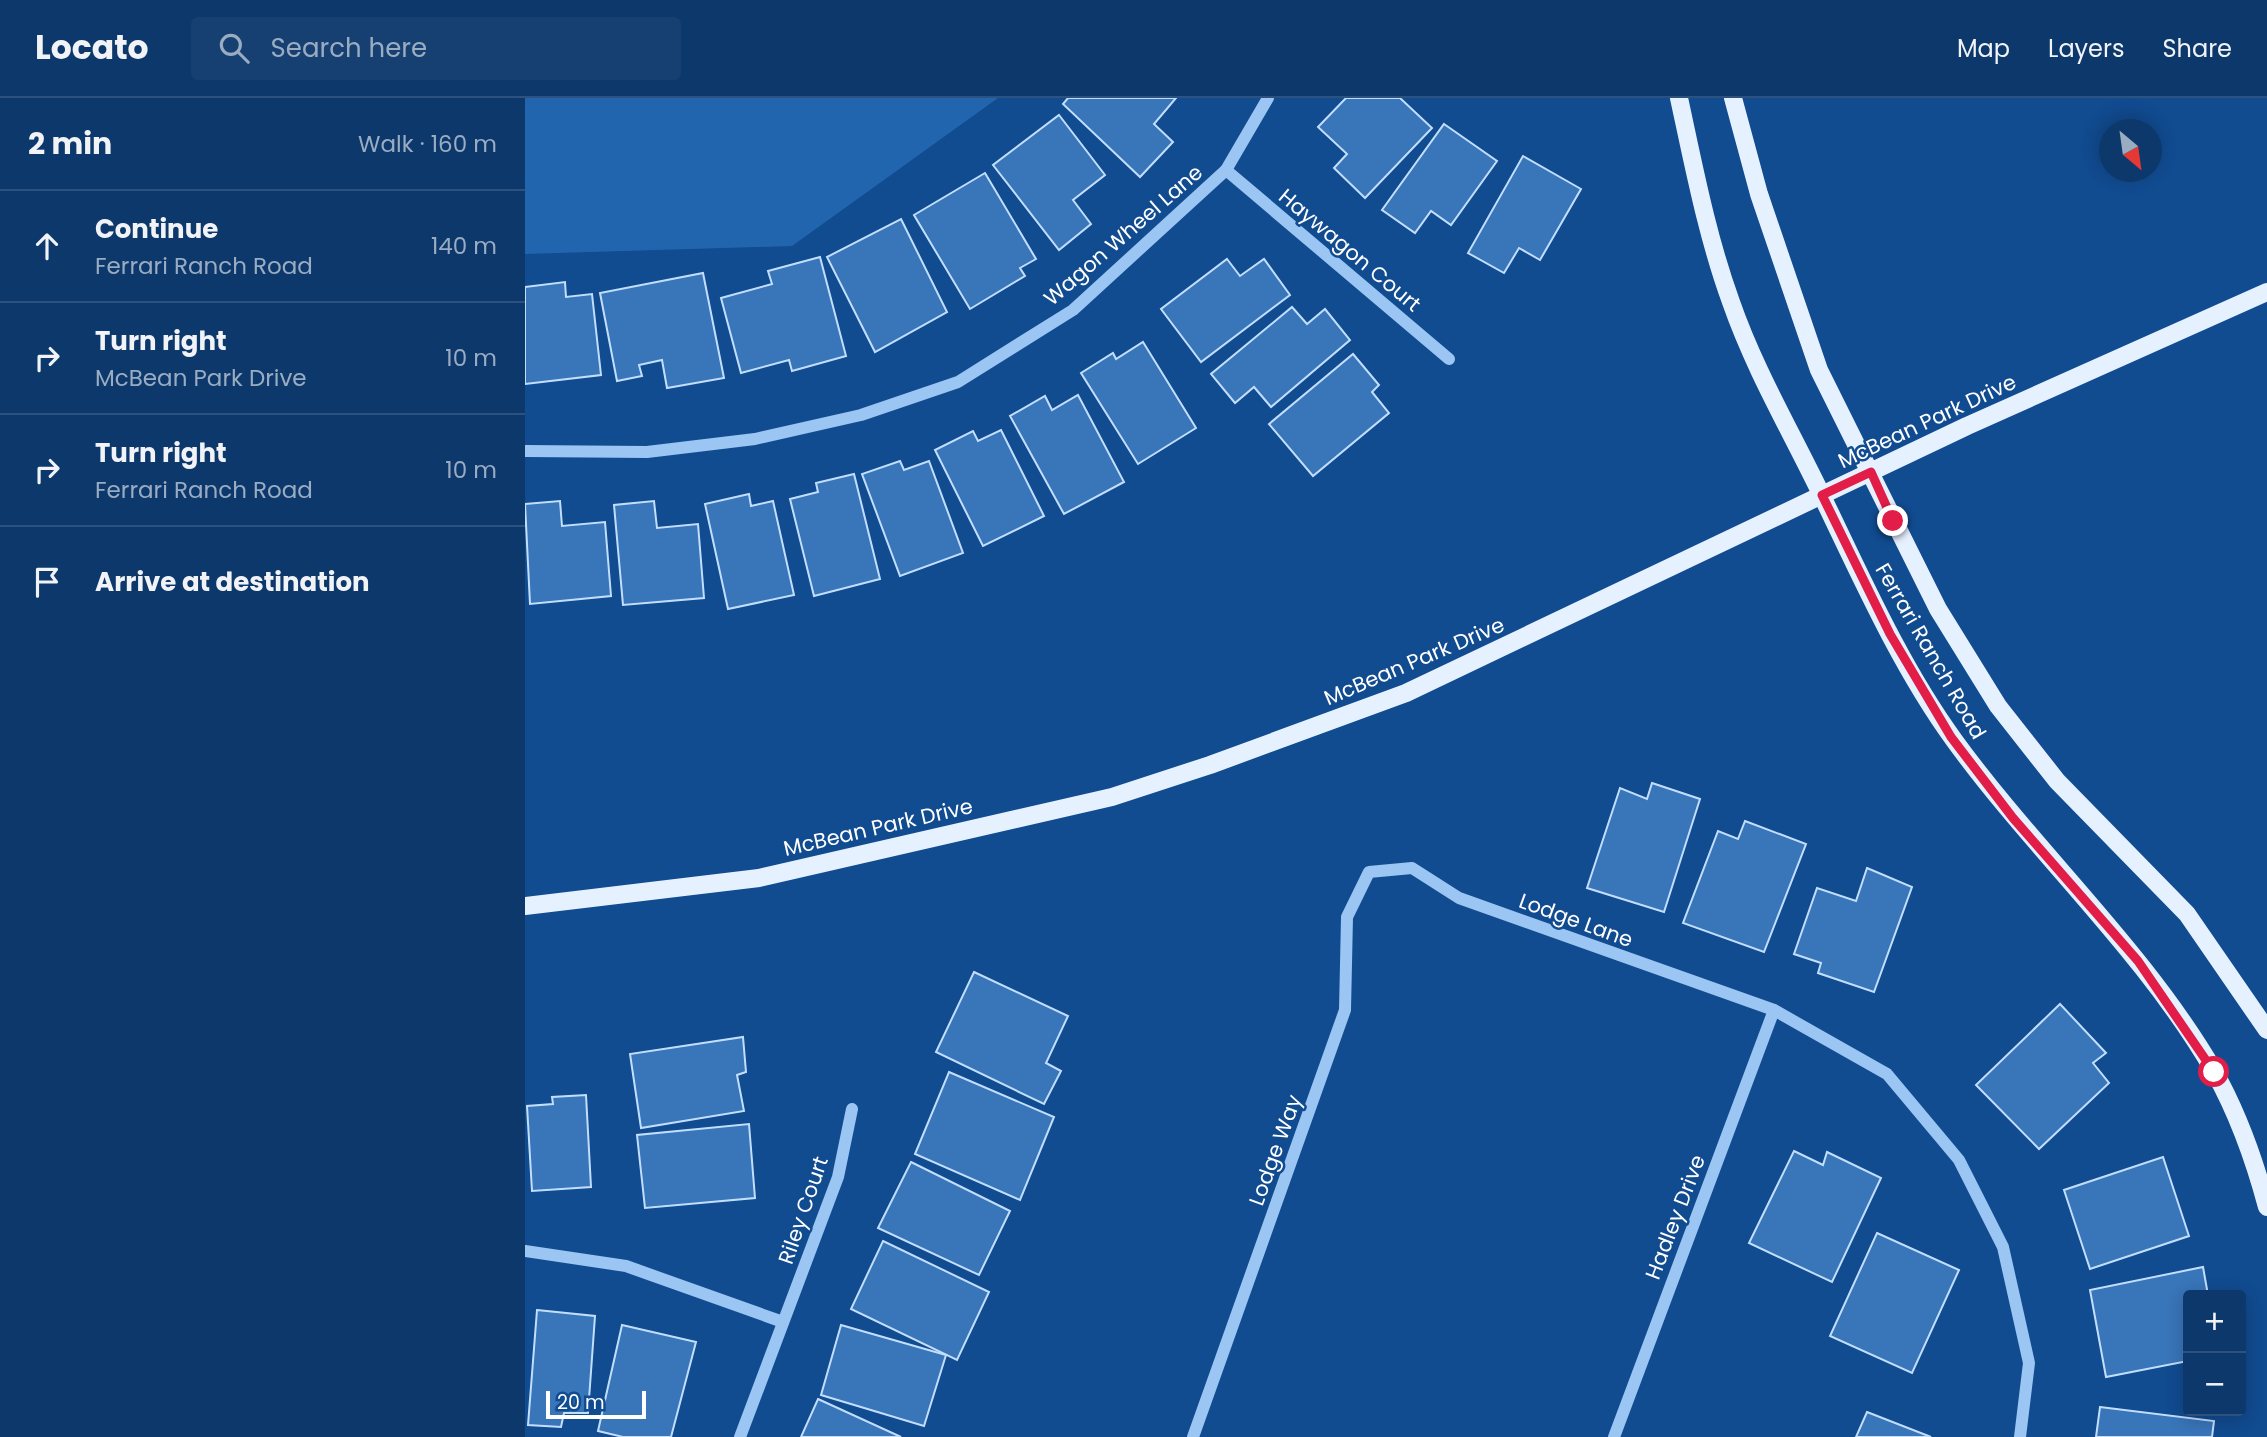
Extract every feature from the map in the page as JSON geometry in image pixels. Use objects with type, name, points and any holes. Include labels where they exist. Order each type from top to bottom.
[{"type":"main road","name":"Ferrari Ranch Road","points":[[1679,98],[1703,212],[1731,303],[1775,407],[1822,495],[1890,634],[1951,737],[2013,818],[2138,961],[2214,1072],[2257,1169],[2267,1207]]},
{"type":"main road","name":"Ferrari Ranch Road","points":[[1733,98],[1759,194],[1819,370],[1938,609],[1998,706],[2057,781],[2187,914],[2267,1030]]},
{"type":"main road","name":"McBean Park Drive","points":[[525,906],[758,878],[1112,797],[1210,765],[1406,693],[1871,472],[2267,292]]},
{"type":"street","name":"Wagon Wheel Lane","points":[[525,451],[647,452],[755,439],[861,415],[958,382],[1073,310],[1226,170],[1268,98]]},
{"type":"street","name":"Haywagon Court","points":[[1226,170],[1449,359]]},
{"type":"street","name":"Lodge Lane","points":[[1369,872],[1412,868],[1459,898],[1774,1010],[1887,1074],[1959,1160],[2003,1247],[2029,1363],[2021,1437]]},
{"type":"street","name":"Lodge Way","points":[[1193,1437],[1346,1010],[1347,916],[1369,872]]},
{"type":"street","name":"Hadley Drive","points":[[1613,1437],[1774,1010]]},
{"type":"street","name":"Riley Court","points":[[740,1437],[838,1177],[852,1109]]},
{"type":"street","points":[[525,1251],[626,1266],[783,1322]]},
{"type":"shaded area","points":[[525,98],[998,98],[792,246],[525,254]]},
{"type":"building","points":[[1068,98],[1176,98],[1154,124],[1173,142],[1140,177],[1063,104]]},
{"type":"building","points":[[1346,98],[1400,98],[1432,128],[1365,198],[1334,168],[1347,154],[1318,127]]},
{"type":"building","points":[[1059,115],[1105,175],[1073,200],[1091,224],[1059,250],[993,165]]},
{"type":"building","points":[[1444,124],[1497,161],[1451,225],[1431,211],[1415,233],[1382,210]]},
{"type":"building","points":[[1523,156],[1581,189],[1540,260],[1519,248],[1504,273],[1468,253]]},
{"type":"building","points":[[985,173],[1036,259],[1020,268],[1025,276],[970,309],[914,215]]},
{"type":"building","points":[[901,219],[947,312],[875,352],[827,257]]},
{"type":"building","points":[[820,257],[846,356],[792,371],[789,360],[741,373],[721,298],[772,284],[768,271]]},
{"type":"building","points":[[1227,259],[1240,276],[1264,259],[1290,295],[1201,362],[1161,309]]},
{"type":"building","points":[[703,273],[724,378],[667,388],[662,360],[639,365],[642,376],[617,381],[600,293]]},
{"type":"building","points":[[565,282],[566,297],[592,294],[601,375],[525,384],[525,287]]},
{"type":"building","points":[[1292,307],[1307,324],[1325,309],[1350,340],[1271,407],[1254,387],[1235,403],[1211,374]]},
{"type":"building","points":[[1143,342],[1196,428],[1138,464],[1081,373],[1113,353],[1116,359]]},
{"type":"building","points":[[1353,354],[1379,385],[1372,392],[1389,413],[1313,476],[1269,424]]},
{"type":"building","points":[[1078,395],[1124,482],[1064,514],[1010,416],[1045,396],[1052,410]]},
{"type":"building","points":[[1001,430],[1044,516],[983,546],[935,450],[973,431],[978,441]]},
{"type":"building","points":[[900,461],[904,470],[929,461],[963,553],[900,576],[862,474]]},
{"type":"building","points":[[854,474],[880,579],[814,596],[790,499],[818,492],[816,483]]},
{"type":"building","points":[[749,494],[751,506],[773,501],[794,595],[728,609],[705,504]]},
{"type":"building","points":[[560,501],[562,526],[605,522],[611,596],[530,604],[525,504]]},
{"type":"building","points":[[654,501],[657,528],[698,524],[704,598],[623,605],[614,505]]},
{"type":"building","points":[[1652,783],[1700,799],[1664,912],[1587,888],[1620,788],[1647,799]]},
{"type":"building","points":[[1745,821],[1806,844],[1764,952],[1683,923],[1718,831],[1738,839]]},
{"type":"building","points":[[1867,868],[1912,887],[1874,992],[1818,973],[1821,963],[1794,954],[1817,888],[1856,901]]},
{"type":"building","points":[[974,972],[1068,1016],[1046,1063],[1061,1071],[1044,1104],[936,1052]]},
{"type":"building","points":[[2060,1004],[2106,1053],[2093,1063],[2109,1083],[2039,1149],[1976,1085]]},
{"type":"building","points":[[743,1037],[746,1072],[737,1075],[744,1111],[641,1128],[630,1054]]},
{"type":"building","points":[[949,1072],[1054,1117],[1020,1200],[915,1154]]},
{"type":"building","points":[[586,1095],[591,1187],[532,1191],[527,1106],[553,1104],[552,1097]]},
{"type":"building","points":[[749,1124],[755,1198],[645,1208],[637,1135]]},
{"type":"building","points":[[1794,1151],[1823,1165],[1827,1152],[1881,1178],[1832,1282],[1749,1243]]},
{"type":"building","points":[[2163,1157],[2189,1236],[2090,1269],[2064,1190]]},
{"type":"building","points":[[911,1162],[1010,1211],[979,1275],[878,1228]]},
{"type":"building","points":[[1877,1233],[1959,1270],[1912,1373],[1830,1336]]},
{"type":"building","points":[[883,1241],[989,1292],[957,1360],[851,1309]]},
{"type":"building","points":[[2203,1267],[2207,1290],[2183,1290],[2183,1362],[2106,1377],[2090,1290]]},
{"type":"building","points":[[537,1310],[595,1316],[588,1413],[564,1413],[561,1427],[528,1425]]},
{"type":"building","points":[[622,1325],[696,1342],[671,1437],[623,1437],[598,1431]]},
{"type":"building","points":[[841,1325],[946,1355],[924,1426],[821,1395]]},
{"type":"building","points":[[818,1399],[901,1437],[801,1437]]},
{"type":"building","points":[[2100,1407],[2214,1421],[2212,1437],[2096,1437]]},
{"type":"building","points":[[1867,1412],[1931,1437],[1856,1437]]},
{"type":"route","points":[[1893,521],[1871,472],[1822,495],[1890,634],[1951,737],[2013,818],[2138,961],[2214,1072]]}]
